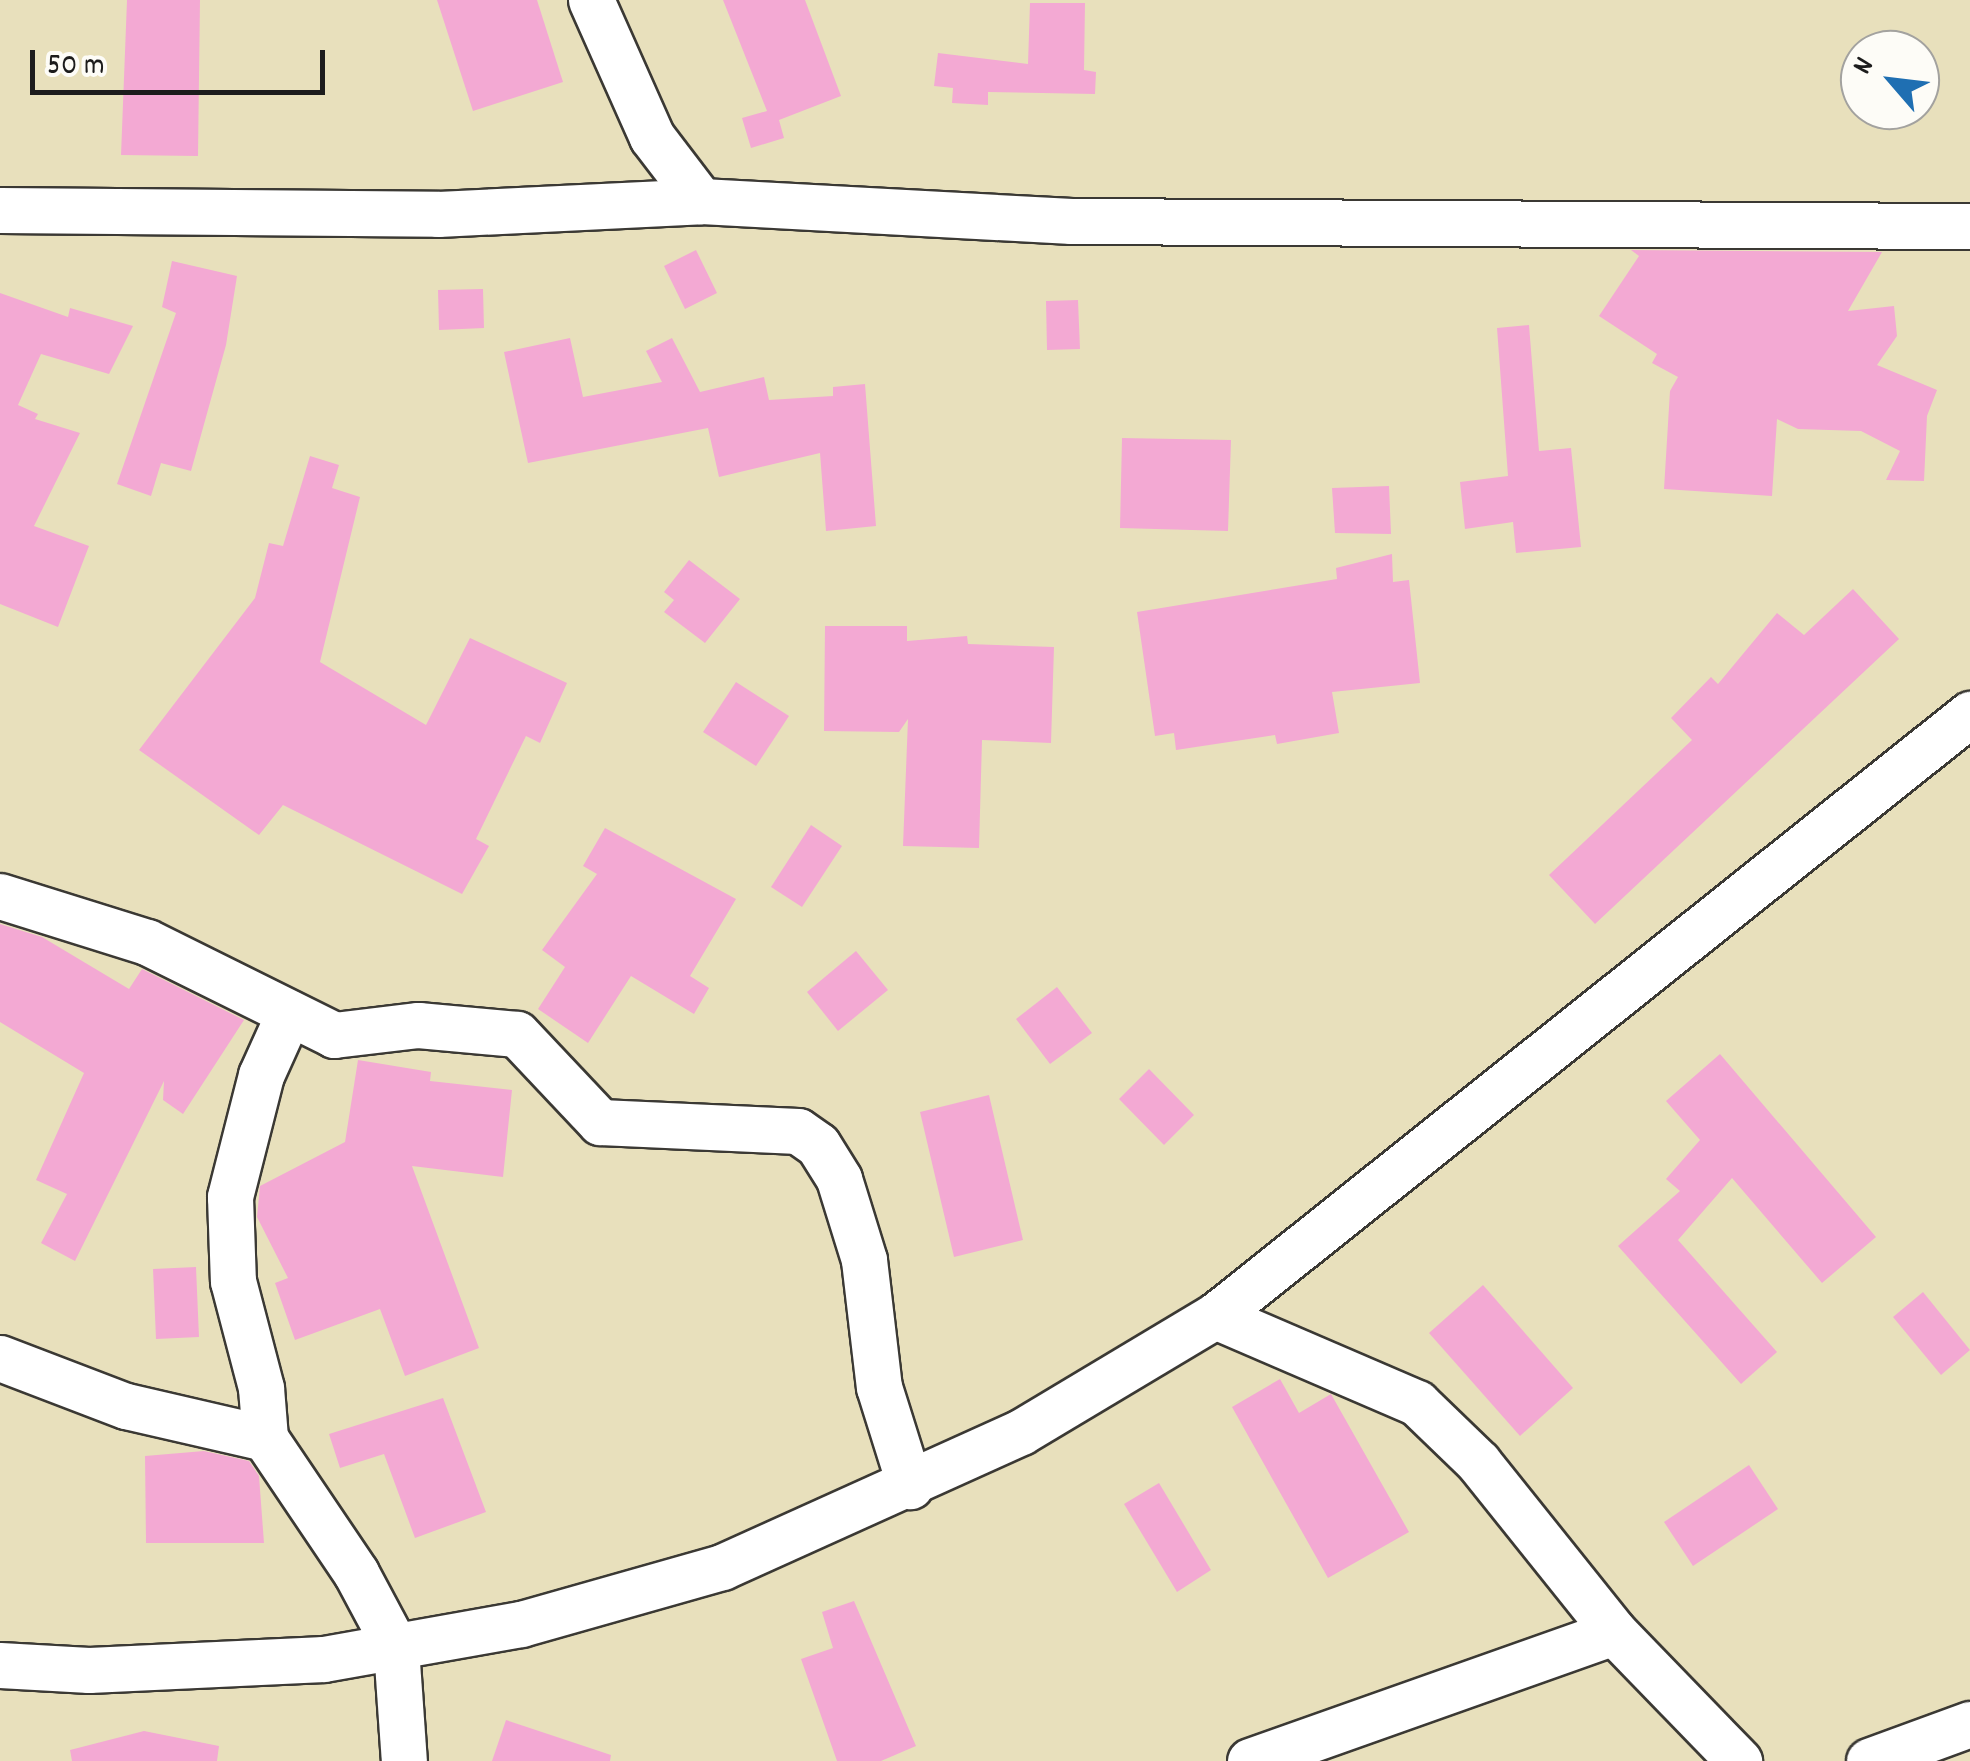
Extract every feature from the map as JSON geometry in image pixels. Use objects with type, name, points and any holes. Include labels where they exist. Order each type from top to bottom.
[{"type":"street","points":[[591,0],[652,137],[701,201]]},
{"type":"street","points":[[0,210],[438,214],[701,201],[1071,220],[1970,226]]},
{"type":"street","points":[[0,1665],[212,1666],[396,1648],[521,1624],[722,1567],[910,1486],[1022,1432],[1215,1316],[1970,714]]},
{"type":"street","points":[[0,896],[147,942],[334,1035],[418,1026],[517,1034],[600,1122],[776,1127],[818,1145],[839,1179],[864,1260],[880,1388],[910,1486]]},
{"type":"street","points":[[289,1013],[261,1075],[230,1197],[233,1281],[261,1388],[265,1438],[356,1574],[396,1648],[404,1761]]},
{"type":"street","points":[[1215,1316],[1417,1403],[1478,1462],[1614,1632],[1739,1761]]},
{"type":"street","points":[[0,1358],[126,1406],[265,1438]]},
{"type":"street","points":[[1250,1761],[1614,1632]]},
{"type":"street","points":[[1869,1761],[1970,1724]]},
{"type":"building","points":[[127,0],[200,0],[198,156],[121,155]]},
{"type":"building","points":[[437,0],[537,0],[563,82],[473,111]]},
{"type":"building","points":[[723,0],[805,0],[841,96],[779,120],[784,138],[751,148],[742,118],[767,111]]},
{"type":"building","points":[[1030,3],[1085,3],[1084,70],[1096,72],[1095,94],[988,92],[988,105],[952,103],[953,88],[934,86],[938,53],[1028,64]]},
{"type":"building","points":[[696,250],[717,293],[685,309],[664,266]]},
{"type":"building","points":[[1631,250],[1882,252],[1848,311],[1894,306],[1897,336],[1877,365],[1937,390],[1927,416],[1924,481],[1886,480],[1900,451],[1861,431],[1798,429],[1777,419],[1772,496],[1664,489],[1670,391],[1678,377],[1652,363],[1657,354],[1599,316],[1639,256]]},
{"type":"building","points":[[172,261],[237,276],[226,345],[191,471],[161,463],[151,496],[117,484],[176,313],[162,307]]},
{"type":"building","points":[[483,289],[484,328],[439,330],[438,290]]},
{"type":"building","points":[[0,293],[68,317],[70,308],[133,326],[109,374],[41,354],[18,405],[38,414],[35,419],[80,433],[34,526],[89,546],[58,627],[0,604]]},
{"type":"building","points":[[1078,300],[1080,349],[1047,350],[1046,301]]},
{"type":"building","points":[[1529,325],[1539,451],[1571,448],[1581,547],[1516,553],[1513,522],[1465,529],[1460,482],[1508,476],[1497,328]]},
{"type":"building","points":[[570,338],[583,397],[662,382],[646,351],[672,338],[700,392],[764,377],[769,400],[833,396],[833,387],[865,384],[876,526],[826,531],[820,453],[719,477],[708,428],[528,463],[504,352]]},
{"type":"building","points":[[1122,438],[1231,440],[1228,531],[1120,528]]},
{"type":"building","points":[[310,456],[339,465],[332,488],[360,497],[320,662],[426,725],[470,638],[567,683],[540,743],[526,736],[476,839],[489,846],[462,894],[283,805],[259,835],[139,750],[255,598],[269,543],[283,546]]},
{"type":"building","points":[[1389,486],[1391,534],[1335,533],[1332,488]]},
{"type":"building","points":[[1392,554],[1393,582],[1409,580],[1420,683],[1332,692],[1339,733],[1277,744],[1275,735],[1176,750],[1174,733],[1155,736],[1137,612],[1337,579],[1336,568]]},
{"type":"building","points":[[689,560],[740,599],[705,643],[664,612],[674,600],[664,592]]},
{"type":"building","points":[[1853,589],[1899,639],[1595,924],[1549,875],[1692,740],[1671,718],[1711,677],[1718,684],[1777,613],[1804,635]]},
{"type":"building","points":[[825,626],[907,626],[907,641],[967,636],[968,644],[1054,647],[1051,743],[982,740],[979,848],[903,846],[908,719],[899,732],[824,731]]},
{"type":"building","points":[[736,682],[789,716],[756,766],[703,732]]},
{"type":"building","points":[[811,825],[842,846],[802,907],[771,887]]},
{"type":"building","points":[[605,828],[736,899],[690,976],[709,988],[694,1014],[631,976],[588,1043],[538,1009],[565,967],[542,950],[597,874],[583,866]]},
{"type":"building","points":[[0,924],[42,937],[129,989],[142,969],[244,1020],[183,1114],[163,1100],[164,1081],[75,1261],[41,1243],[67,1194],[36,1180],[84,1073],[0,1022]]},
{"type":"building","points":[[856,951],[888,990],[838,1031],[807,992]]},
{"type":"building","points":[[1057,987],[1092,1033],[1050,1064],[1016,1019]]},
{"type":"building","points":[[1720,1054],[1876,1237],[1822,1283],[1732,1178],[1678,1240],[1777,1352],[1741,1384],[1618,1246],[1680,1191],[1666,1179],[1700,1140],[1666,1101]]},
{"type":"building","points":[[358,1060],[431,1072],[430,1081],[512,1090],[503,1177],[412,1166],[479,1348],[405,1376],[380,1309],[295,1340],[275,1283],[288,1278],[257,1217],[260,1186],[345,1142]]},
{"type":"building","points":[[1149,1069],[1194,1115],[1164,1145],[1119,1099]]},
{"type":"building","points":[[989,1095],[1023,1240],[954,1257],[920,1112]]},
{"type":"building","points":[[196,1267],[199,1337],[156,1339],[153,1269]]},
{"type":"building","points":[[1483,1285],[1573,1388],[1520,1436],[1429,1333]]},
{"type":"building","points":[[1923,1292],[1970,1350],[1941,1375],[1893,1317]]},
{"type":"building","points":[[1280,1379],[1299,1413],[1331,1394],[1409,1532],[1328,1578],[1232,1407]]},
{"type":"building","points":[[443,1398],[486,1512],[415,1538],[384,1454],[340,1468],[329,1434]]},
{"type":"building","points":[[204,1451],[249,1461],[259,1476],[264,1543],[146,1543],[145,1456]]},
{"type":"building","points":[[1749,1465],[1778,1509],[1693,1566],[1664,1522]]},
{"type":"building","points":[[1159,1483],[1211,1570],[1177,1592],[1124,1504]]},
{"type":"building","points":[[854,1601],[916,1746],[881,1761],[837,1761],[801,1659],[833,1648],[822,1612]]},
{"type":"building","points":[[506,1720],[611,1755],[610,1761],[492,1761]]},
{"type":"building","points":[[144,1731],[219,1746],[217,1761],[72,1761],[70,1750]]}]
